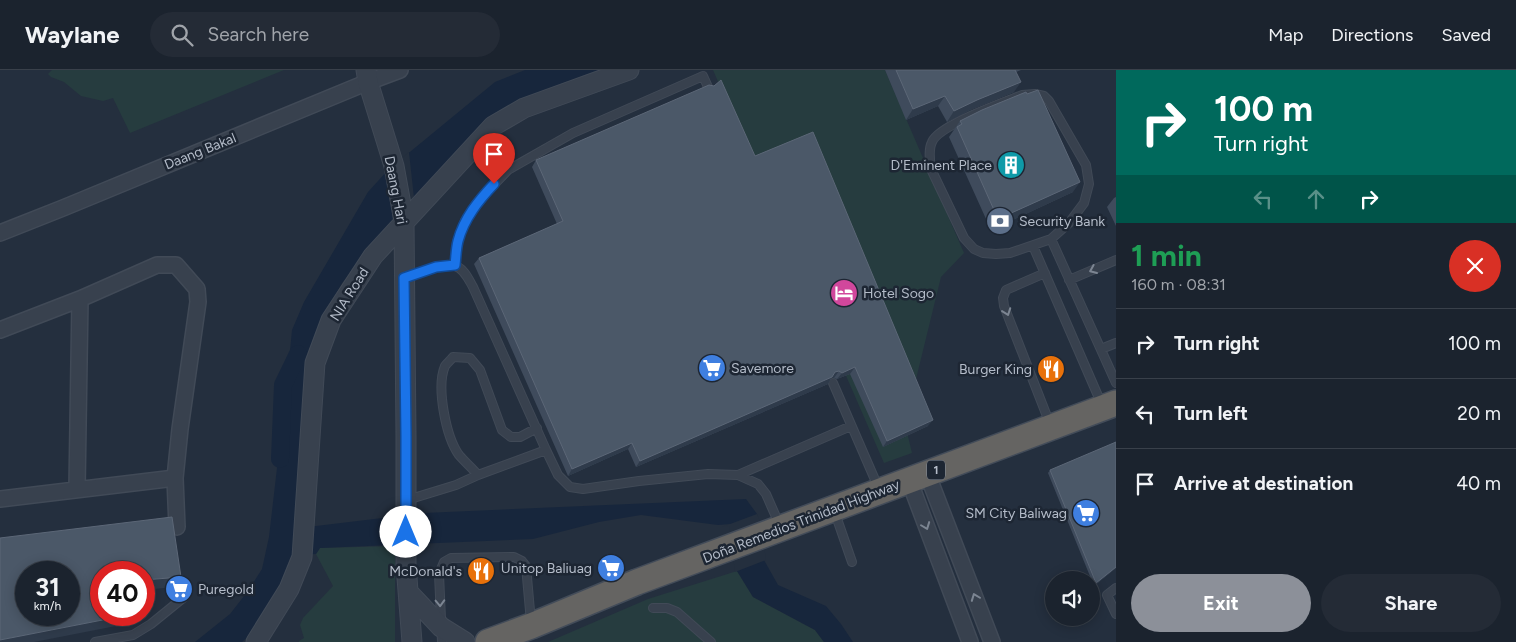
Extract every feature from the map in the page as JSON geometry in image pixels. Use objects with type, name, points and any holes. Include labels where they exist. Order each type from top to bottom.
[{"type":"highway","name":"Doña Remedios Trinidad Highway","points":[[488,642],[637,582],[1110,405]]},
{"type":"street","name":"Daang Bakal","points":[[0,232],[63,208],[367,76],[400,70]]},
{"type":"street","name":"NIA Road","points":[[256,642],[289,589],[302,557],[315,363],[331,320],[373,256],[493,126],[524,108],[629,70]]},
{"type":"street","name":"Daang Hari","points":[[367,76],[394,166],[404,221],[406,565],[412,642]]},
{"type":"street","points":[[0,330],[80,299],[157,265],[176,265],[198,289],[198,302],[175,478],[177,527]]},
{"type":"street","points":[[77,488],[80,299]]},
{"type":"street","points":[[918,477],[970,642]]},
{"type":"street","points":[[918,477],[992,642]]},
{"type":"street","points":[[0,499],[77,488],[175,478]]},
{"type":"street","points":[[408,592],[441,635],[465,642]]},
{"type":"lane","points":[[455,265],[457,242],[465,221],[482,197],[508,170],[573,133],[703,76],[708,87]]},
{"type":"lane","points":[[1035,94],[1044,96],[1049,101],[1086,165],[1089,184],[1084,203],[1069,222],[1051,239],[1010,253],[982,253],[974,249],[964,238],[931,169],[930,148],[936,134],[950,125],[1022,96],[1035,94]]},
{"type":"lane","points":[[1051,239],[1116,383]]},
{"type":"lane","points":[[1033,246],[1110,405]]},
{"type":"lane","points":[[1069,280],[1116,260]]},
{"type":"lane","points":[[404,278],[436,267],[455,265],[464,271],[473,287],[546,450],[558,474],[570,487],[584,489],[708,474],[738,474],[852,426]]},
{"type":"lane","points":[[1045,273],[1006,290],[1003,298],[1004,306],[1051,427]]},
{"type":"lane","points":[[1100,349],[1116,343]]},
{"type":"lane","points":[[478,475],[459,454],[450,438],[444,410],[441,389],[446,365],[453,357],[470,358],[480,370],[502,430],[511,437],[520,437],[537,428]]},
{"type":"lane","points":[[833,383],[879,491]]},
{"type":"lane","points":[[406,509],[478,475],[546,450]]},
{"type":"lane","points":[[738,474],[758,484],[766,494],[780,528]]},
{"type":"lane","points":[[834,508],[852,562]]},
{"type":"lane","points":[[441,635],[439,574],[444,562],[451,558],[509,557],[518,558],[522,561],[526,566],[531,626]]},
{"type":"lane","points":[[1116,588],[1107,595],[1116,614]]},
{"type":"lane","points":[[95,642],[133,635],[151,624],[184,598]]},
{"type":"lane","points":[[653,608],[667,608],[677,612],[711,642]]},
{"type":"green space","points":[[52,70],[284,70],[130,133],[113,98],[103,101],[81,96],[64,82],[51,77],[48,74]]},
{"type":"green space","points":[[713,70],[885,70],[964,253],[941,277],[905,424],[912,453],[884,463]]},
{"type":"green space","points":[[395,546],[395,642],[299,642],[304,638],[300,625],[303,618],[333,586],[316,554],[320,548]]},
{"type":"green space","points":[[737,571],[753,597],[815,630],[824,642],[548,642],[648,599]]},
{"type":"water","points":[[525,70],[614,70],[533,101],[371,248],[342,283],[324,316],[298,527],[424,513],[746,499],[757,514],[764,560],[778,585],[826,606],[853,642],[824,642],[815,630],[753,597],[737,571],[731,524],[718,525],[641,515],[599,522],[533,539],[320,548],[316,554],[293,555],[285,585],[254,631],[242,642],[195,642],[230,614],[262,569],[269,537],[292,330],[304,302],[368,192],[388,170],[495,82]]},
{"type":"pier","points":[[409,152],[414,198],[393,221],[388,170]]},
{"type":"pier","points":[[424,513],[424,544],[395,546],[395,516]]},
{"type":"pier","points":[[757,514],[761,524],[766,560],[735,572],[729,526],[722,527]]},
{"type":"building","points":[[896,70],[1015,70],[1021,82],[954,111],[945,96],[913,109]]},
{"type":"building","points":[[721,80],[755,156],[813,132],[933,420],[887,441],[855,367],[842,373],[839,371],[835,372],[832,377],[640,461],[632,443],[572,469],[479,258],[563,221],[536,160],[709,85],[714,86]]},
{"type":"building","name":"D'Eminent Place","points":[[1038,90],[1080,182],[998,219],[957,127],[962,124],[960,121],[982,110],[1026,92],[1027,94]]},
{"type":"building","points":[[1116,442],[1116,567],[1100,580],[1100,571],[1091,571],[1050,470]]},
{"type":"building","points":[[172,517],[181,577],[155,579],[155,561],[90,561],[90,622],[80,624],[80,561],[15,561],[15,626],[72,626],[0,640],[0,538]]},
{"type":"waterway","points":[[280,459],[283,385],[298,354]]},
{"type":"place","name":"D'Eminent Place","points":[[1011,165]]},
{"type":"place","name":"Security Bank","points":[[1000,221]]},
{"type":"place","name":"Hotel Sogo","points":[[844,293]]},
{"type":"place","name":"Savemore","points":[[712,368]]},
{"type":"place","name":"Burger King","points":[[1051,369]]},
{"type":"place","name":"SM City Baliwag","points":[[1086,513]]},
{"type":"place","name":"Unitop Baliuag","points":[[611,568]]},
{"type":"place","name":"McDonald's","points":[[481,571]]},
{"type":"place","name":"Puregold","points":[[179,589]]},
{"type":"route","points":[[406,532],[404,278],[436,267],[455,265],[457,242],[465,221],[494,184]]}]
